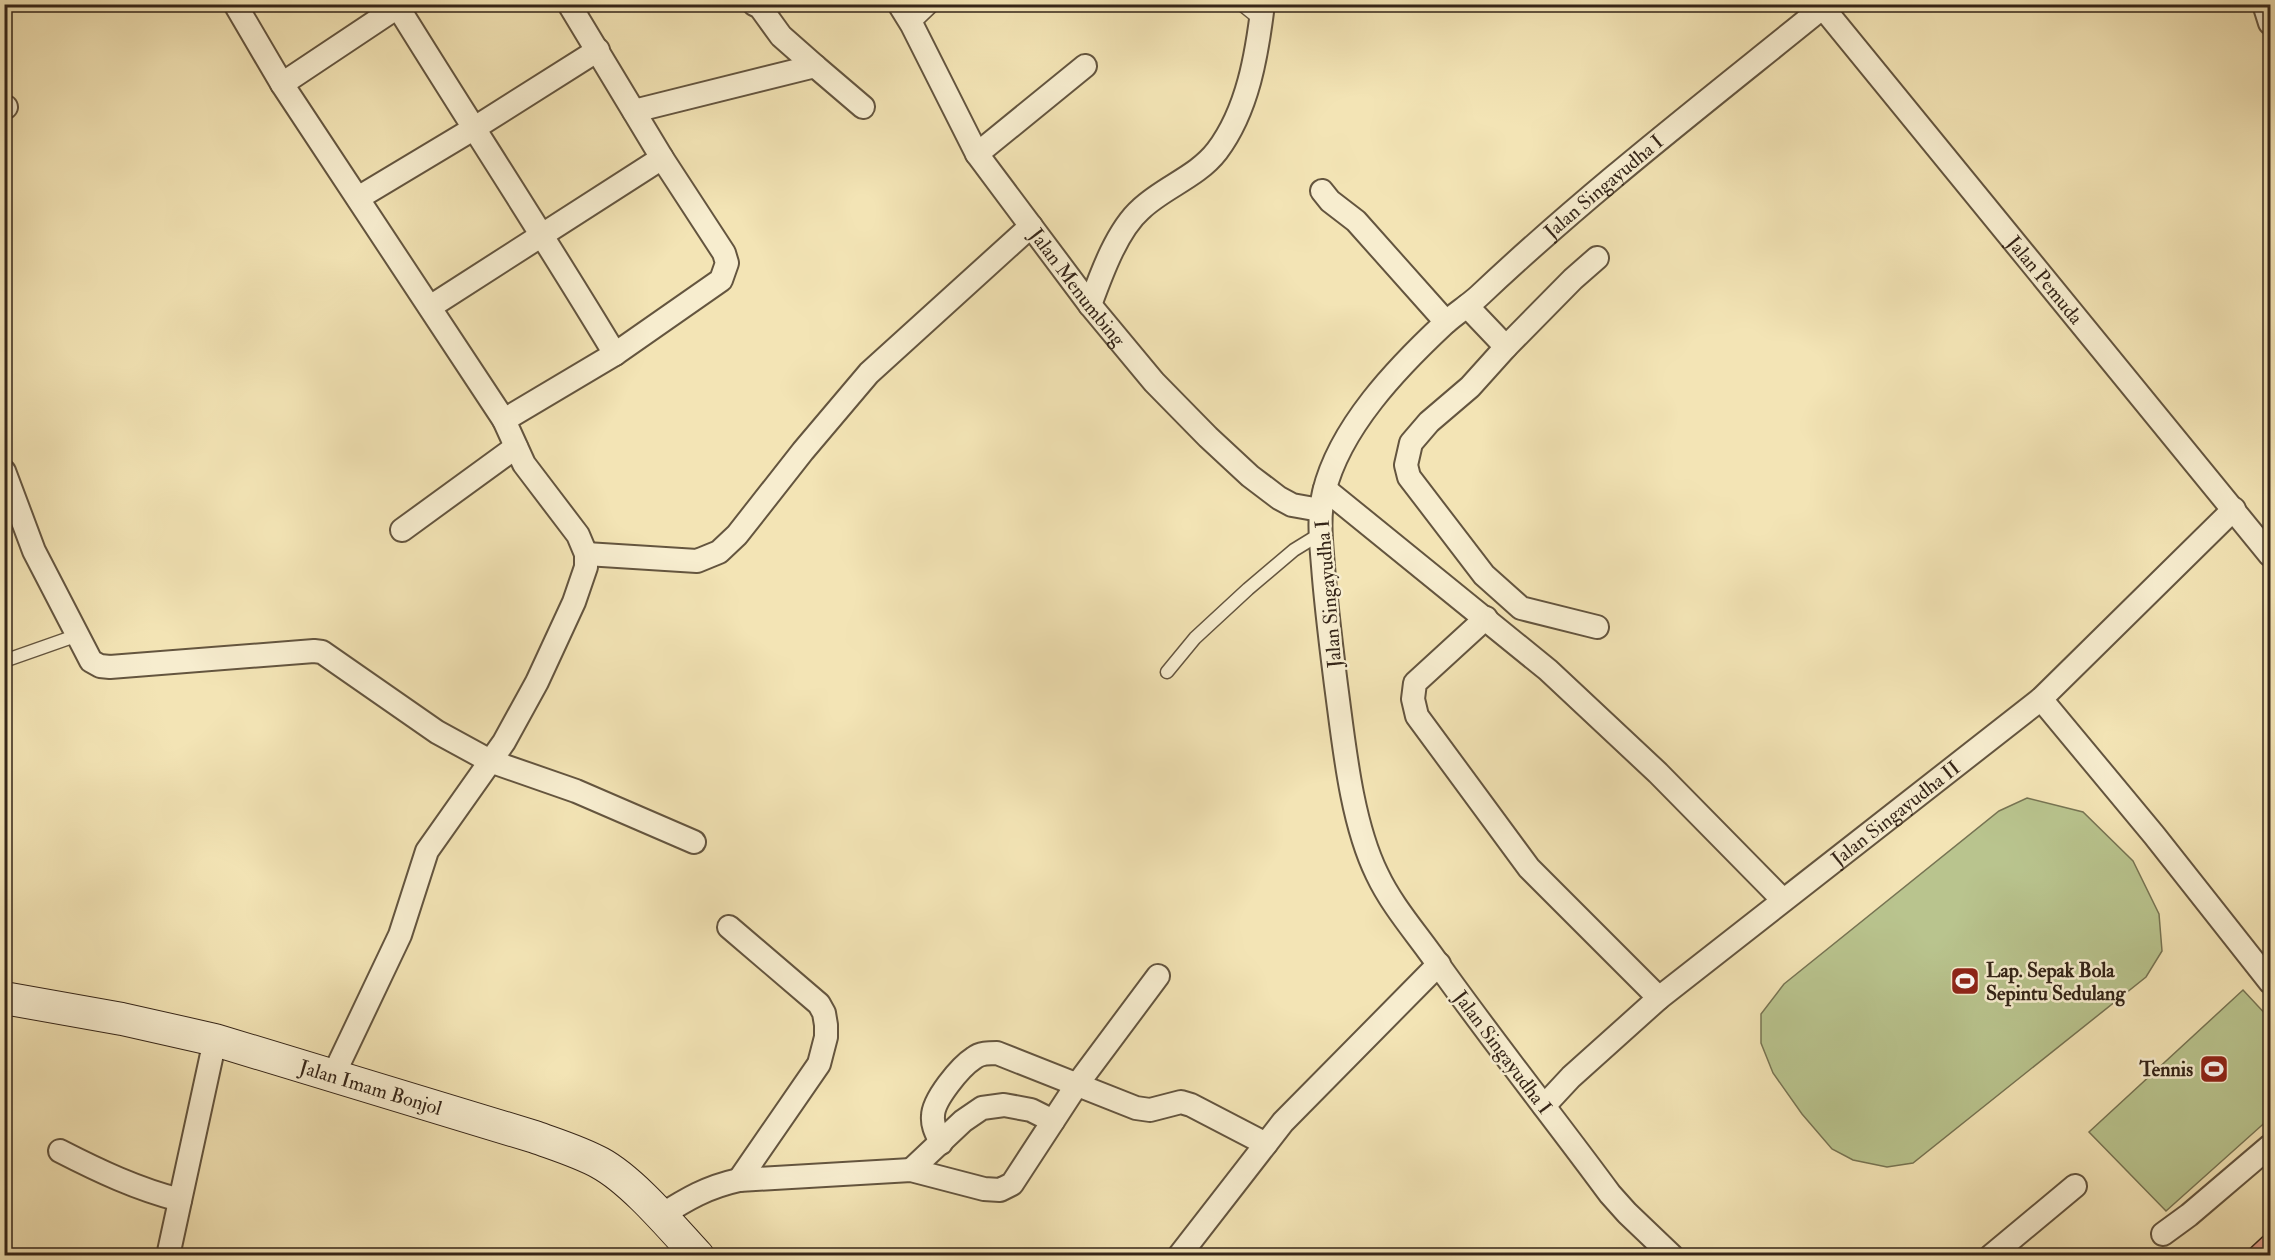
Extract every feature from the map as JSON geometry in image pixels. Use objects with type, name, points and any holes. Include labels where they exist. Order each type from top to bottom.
[{"type":"main road","name":"Jalan Imam Bonjol","points":[[4,998],[122,1019],[214,1040],[332,1078],[535,1137],[601,1163],[631,1187],[698,1256]]},
{"type":"street","points":[[235,4],[282,84],[504,420],[524,464],[578,535],[586,554],[586,567],[574,602],[537,682],[504,742],[427,851],[400,935],[332,1078]]},
{"type":"street","points":[[504,420],[615,354],[721,280],[727,262],[724,252],[662,158],[569,4]]},
{"type":"street","points":[[754,4],[767,14],[781,36],[790,45],[863,107]]},
{"type":"street","name":"Jalan Menumbing","points":[[899,4],[912,25],[977,154],[1090,305],[1154,382],[1250,476],[1279,498],[1292,505],[1322,500]]},
{"type":"street","points":[[2264,4],[2271,23]]},
{"type":"street","points":[[282,84],[399,5],[473,129],[543,233],[615,354]]},
{"type":"street","name":"Jalan Singayudha I","points":[[1672,1256],[1610,1194],[1397,909],[1377,875],[1364,842],[1353,792],[1339,702],[1326,604],[1320,534],[1322,500],[1333,463],[1346,440],[1383,387],[1446,322],[1467,306],[1537,241],[1659,138],[1821,6]]},
{"type":"street","name":"Jalan Pemuda","points":[[1821,6],[2271,555]]},
{"type":"street","points":[[1090,305],[1118,238],[1140,209],[1199,169],[1217,152],[1237,117],[1249,83],[1262,12]]},
{"type":"street","points":[[358,198],[598,50]]},
{"type":"street","points":[[634,111],[815,66]]},
{"type":"street","points":[[977,154],[1085,66]]},
{"type":"street","points":[[430,307],[662,158]]},
{"type":"street","points":[[1322,191],[1330,201],[1356,221],[1446,322]]},
{"type":"street","points":[[586,554],[697,561],[719,552],[738,535],[803,451],[869,373],[1031,226]]},
{"type":"street","points":[[1597,627],[1521,608],[1484,575],[1409,477],[1406,465],[1411,443],[1429,422],[1470,387],[1573,279],[1598,258]]},
{"type":"street","points":[[1467,306],[1506,347]]},
{"type":"street","points":[[402,530],[516,447]]},
{"type":"street","points":[[4,471],[34,550],[92,662],[110,667],[322,652],[437,732],[490,761],[576,791],[694,842]]},
{"type":"street","points":[[1322,500],[1486,618],[1548,669],[1641,757],[1784,900]]},
{"type":"street","name":"Jalan Singayudha II","points":[[1544,1106],[1570,1077],[1659,998],[2041,699],[2234,509]]},
{"type":"street","points":[[1486,618],[1415,683],[1413,699],[1417,716],[1529,868],[1659,998]]},
{"type":"street","points":[[2041,699],[2154,835],[2271,982]]},
{"type":"street","points":[[729,927],[819,1004],[824,1013],[826,1025],[819,1064],[739,1180]]},
{"type":"street","points":[[1179,1256],[1283,1122],[1438,964]]},
{"type":"street","points":[[660,1216],[697,1193],[739,1180],[912,1170],[984,1189],[1000,1190],[1018,1179],[1076,1086],[1158,976]]},
{"type":"street","points":[[168,1256],[214,1040]]},
{"type":"street","points":[[941,1143],[933,1126],[933,1113],[952,1079],[975,1057],[985,1053],[997,1053],[1136,1108],[1150,1110],[1181,1102],[1191,1104],[1266,1144]]},
{"type":"street","points":[[912,1170],[963,1121],[982,1108],[1004,1105],[1030,1110],[1053,1121]]},
{"type":"street","points":[[2163,1234],[2271,1146]]},
{"type":"street","points":[[60,1151],[113,1178],[147,1192],[180,1200]]},
{"type":"street","points":[[1991,1256],[2074,1186]]},
{"type":"lane","points":[[912,25],[934,4]]},
{"type":"lane","points":[[1241,4],[1262,12]]},
{"type":"lane","points":[[1167,672],[1195,638],[1248,590],[1294,550],[1320,534]]},
{"type":"lane","points":[[4,661],[78,635]]},
{"type":"green space","name":"Lap. Sepak Bola Sepintu Sedulang","points":[[2027,798],[2083,812],[2133,861],[2159,914],[2162,951],[2146,977],[1913,1163],[1887,1167],[1853,1160],[1832,1149],[1802,1114],[1773,1073],[1761,1043],[1761,1014],[1784,984],[1999,811]]},
{"type":"green space","name":"Tennis","points":[[2243,990],[2270,1019],[2270,1118],[2166,1211],[2089,1132]]},
{"type":"building","points":[[2271,1229],[2271,1256],[2242,1256]]},
{"type":"place","name":"Lap. Sepak Bola Sepintu Sedulang","points":[[1965,981]]},
{"type":"place","name":"Tennis","points":[[2214,1069]]}]
